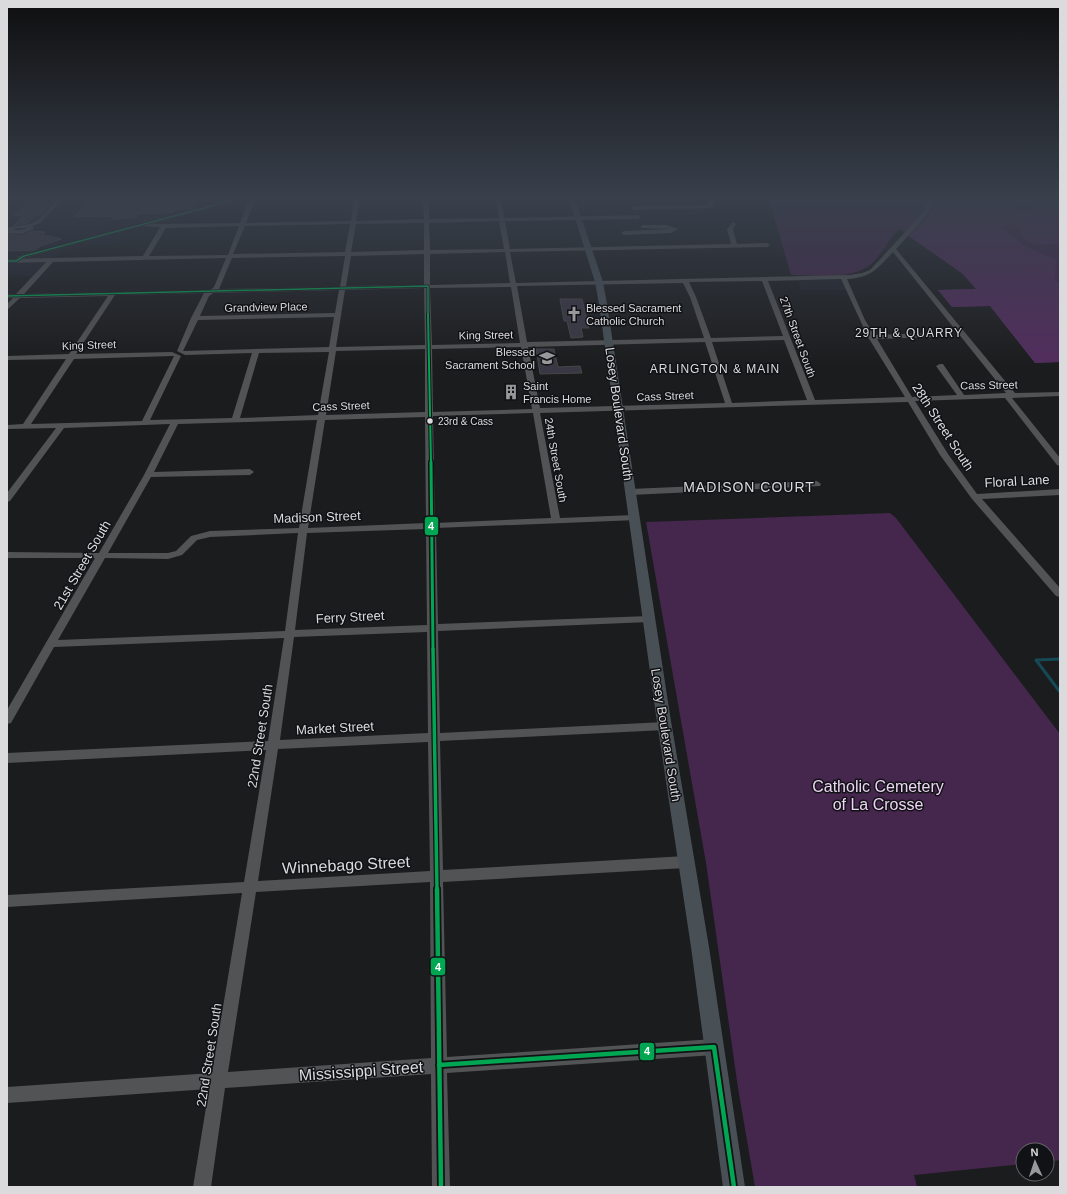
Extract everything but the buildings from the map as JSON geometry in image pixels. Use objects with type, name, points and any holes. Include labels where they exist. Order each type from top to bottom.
[{"type":"main road","name":"Losey Boulevard South","points":[[590,255],[599,282],[609,343],[665,726],[700,947],[734,1187]]},
{"type":"street","points":[[10,261],[29,255]]},
{"type":"street","points":[[10,261],[305,255]]},
{"type":"street","name":"22nd Street South","points":[[202,1187],[290,634],[303,530],[348,255]]},
{"type":"street","points":[[428,255],[441,1187]]},
{"type":"street","name":"24th Street South","points":[[508,255],[556,522]]},
{"type":"street","points":[[7,296],[844,277],[863,275],[872,271],[887,255]]},
{"type":"street","points":[[898,255],[1009,395],[1060,463]]},
{"type":"street","points":[[145,423],[206,295],[217,288],[229,256]]},
{"type":"street","points":[[7,308],[17,295],[51,260]]},
{"type":"street","name":"28th Street South","points":[[844,277],[862,320],[944,455],[975,497],[1060,594]]},
{"type":"street","name":"27th Street South","points":[[764,278],[812,403]]},
{"type":"street","points":[[685,280],[708,340],[729,405]]},
{"type":"street","points":[[25,426],[113,293]]},
{"type":"street","name":"Grandview Place","points":[[194,318],[338,315]]},
{"type":"street","points":[[871,336],[933,335]]},
{"type":"street","name":"King Street","points":[[7,358],[787,338]]},
{"type":"street","points":[[235,420],[256,352]]},
{"type":"street","points":[[940,366],[961,396]]},
{"type":"street","name":"Cass Street","points":[[7,427],[812,403],[961,396],[1060,394]]},
{"type":"street","name":"21st Street South","points":[[7,720],[148,475],[176,422]]},
{"type":"street","points":[[7,500],[61,426]]},
{"type":"street","points":[[148,475],[250,472]]},
{"type":"street","points":[[630,492],[817,484]]},
{"type":"street","name":"Floral Lane","points":[[975,497],[1060,492]]},
{"type":"street","name":"Madison Street","points":[[7,555],[173,556],[179,553],[194,538],[201,535],[634,518]]},
{"type":"street","name":"Ferry Street","points":[[51,644],[649,619]]},
{"type":"street","name":"Market Street","points":[[7,758],[665,726]]},
{"type":"street","name":"Winnebago Street","points":[[7,901],[686,862]]},
{"type":"street","name":"Mississippi Street","points":[[7,1095],[218,1082],[439,1065],[714,1047]]},
{"type":"shaded area","points":[[7,255],[23,255],[7,259]]},
{"type":"shaded area","points":[[36,255],[58,255],[55,258],[49,258],[32,276],[7,276],[7,262],[25,259]]},
{"type":"shaded area","points":[[936,255],[1044,255],[1056,260],[1055,280],[1060,283],[1060,362],[1035,363],[990,306],[952,307],[938,290],[976,289],[963,274]]},
{"type":"shaded area","points":[[840,279],[846,290],[801,290],[798,280]]},
{"type":"green space","points":[[785,255],[880,255],[868,266],[848,274],[836,276],[791,275]]},
{"type":"green space","points":[[935,255],[1060,255],[1060,362],[1035,363],[990,306],[952,307],[938,290],[976,289],[963,274]]},
{"type":"green space","name":"Catholic Cemetery of La Crosse","points":[[890,513],[896,518],[1060,734],[1060,1160],[1055,1161],[1055,1142],[1015,1142],[1015,1165],[914,1175],[917,1187],[755,1187],[738,1088],[706,863],[646,522]]},
{"type":"waterway","points":[[1060,659],[1036,660],[1060,692]]},
{"type":"transit line","name":"4","points":[[7,261],[16,261],[29,255]]},
{"type":"transit line","name":"4","points":[[7,296],[428,286],[441,1187]]},
{"type":"transit line","name":"4","points":[[439,1065],[714,1047],[734,1187]]},
{"type":"place","name":"Blessed Sacrament Catholic Church","points":[[574,314]]},
{"type":"place","name":"Blessed Sacrament School","points":[[547,358]]},
{"type":"place","name":"Saint Francis Home","points":[[511,392]]},
{"type":"place","name":"23rd & Cass","points":[[430,421]]},
{"type":"district","name":"29TH & QUARRY","points":[[909,333]]},
{"type":"district","name":"ARLINGTON & MAIN","points":[[715,369]]},
{"type":"district","name":"MADISON COURT","points":[[749,487]]}]
